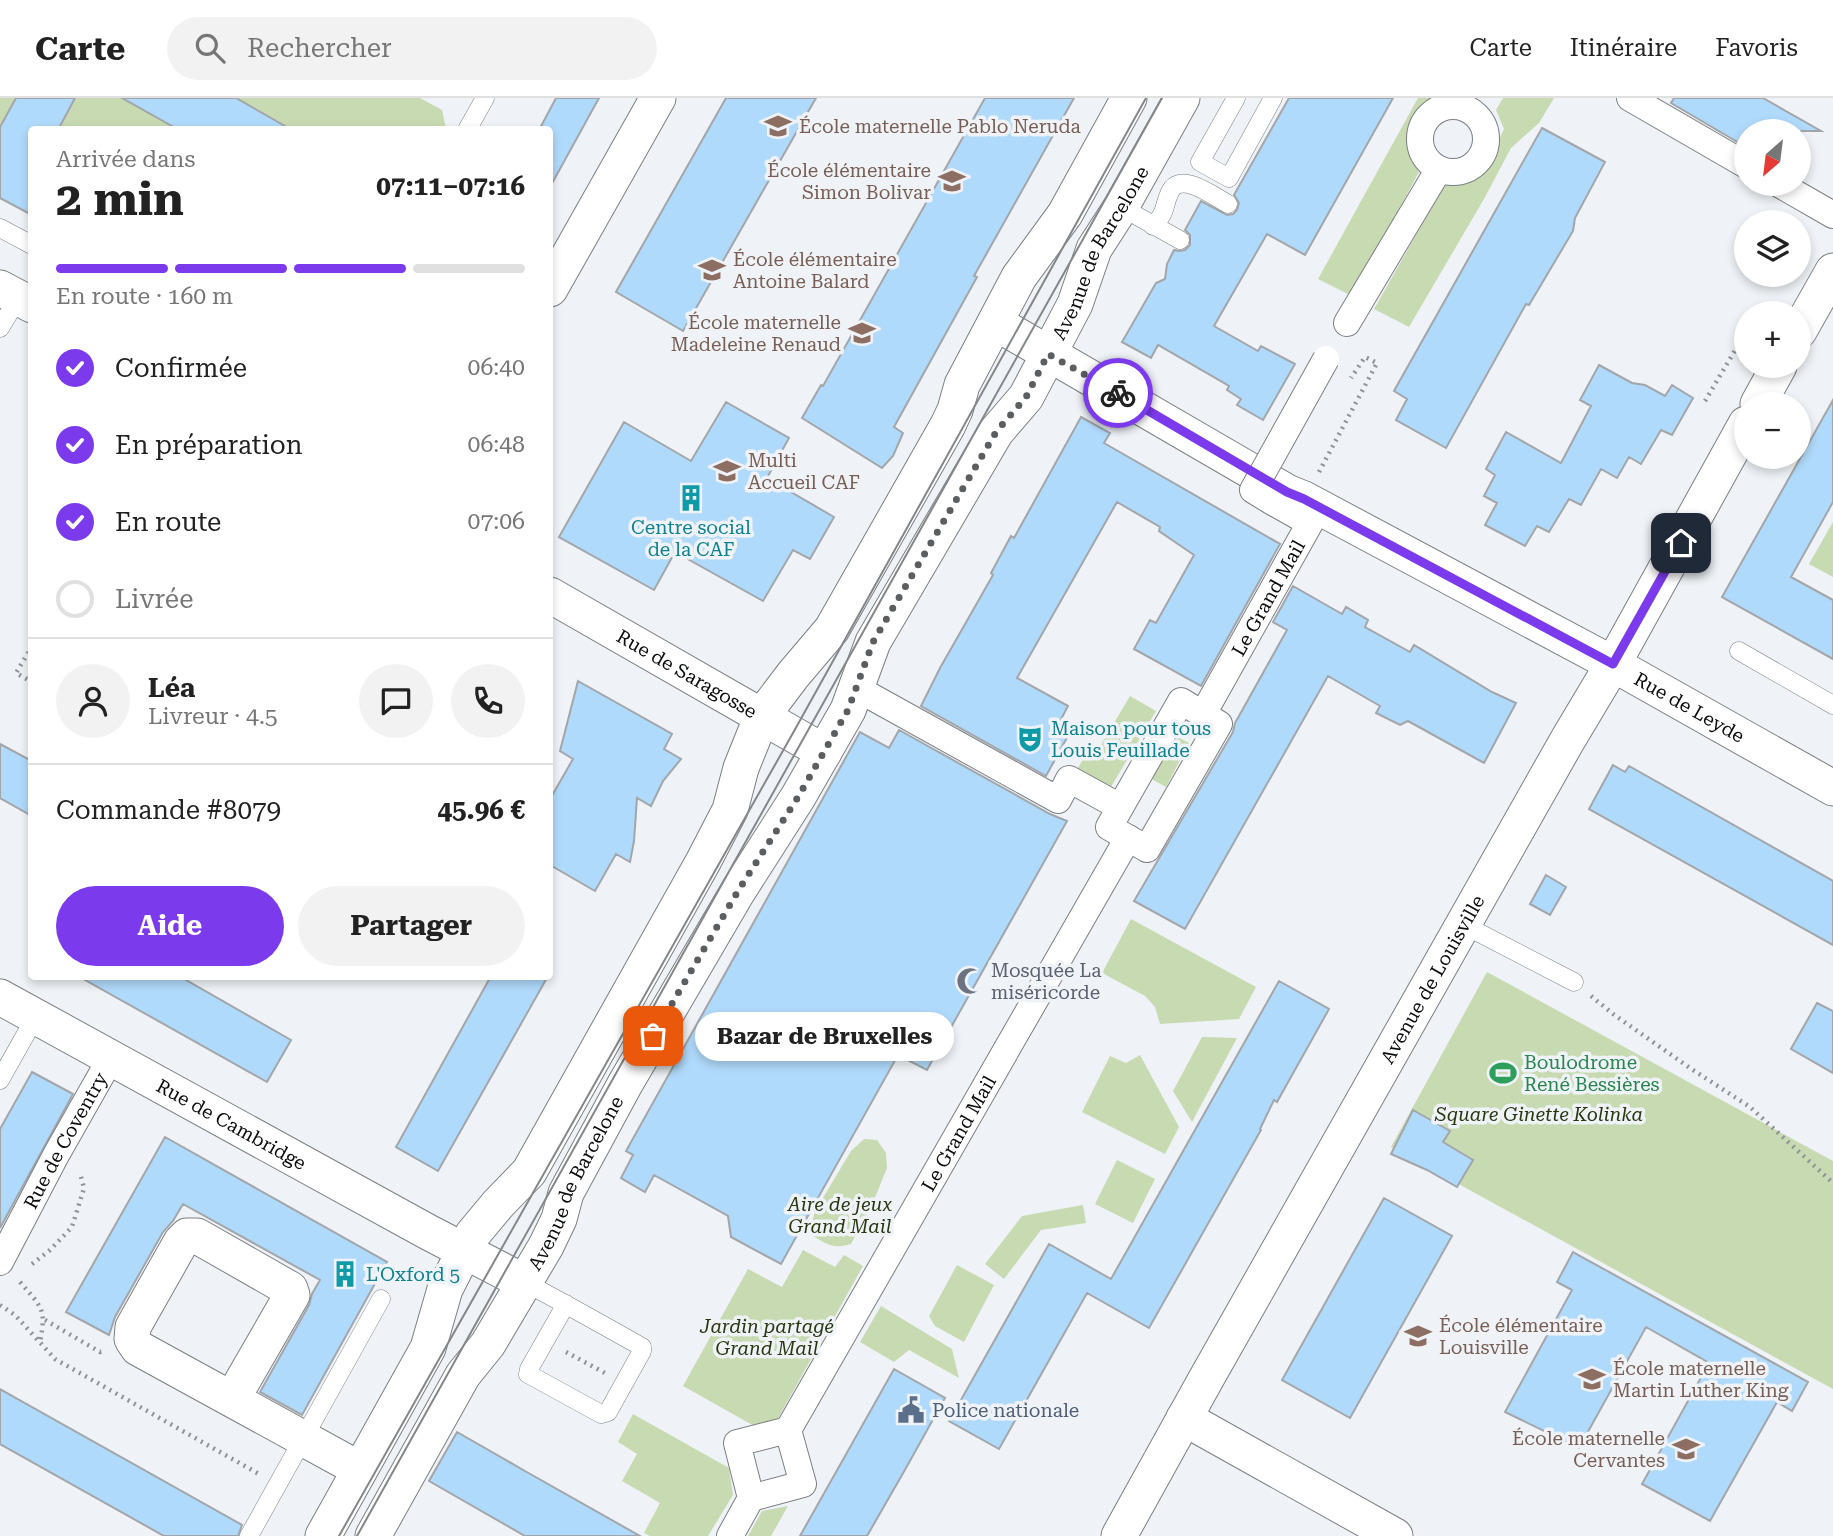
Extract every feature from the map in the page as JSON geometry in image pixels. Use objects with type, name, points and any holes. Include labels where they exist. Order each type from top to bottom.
[{"type":"street","points":[[553,284],[658,98]]},
{"type":"street","points":[[323,1536],[428,1348],[445,1289],[464,1251],[498,1204],[529,1172],[703,862],[730,810],[741,768],[762,716],[832,629],[948,425],[962,385],[1027,264],[1065,214],[1129,98]]},
{"type":"street","name":"Avenue de Barcelone","points":[[373,1536],[463,1375],[484,1350],[546,1246],[559,1219],[566,1193],[625,1084],[848,710],[873,642],[996,432],[1026,397],[1075,304],[1094,249],[1121,207],[1182,98]]},
{"type":"street","points":[[1630,98],[1734,158]]},
{"type":"street","points":[[1471,103],[1484,125],[1487,136],[1485,148],[1480,158],[1462,171],[1439,169],[1430,163],[1420,145],[1423,124],[1437,109],[1471,103]]},
{"type":"street","points":[[1347,323],[1439,169]]},
{"type":"street","points":[[1800,196],[1833,215]]},
{"type":"street","points":[[1811,310],[1833,271]]},
{"type":"street","name":"Rue de Leyde","points":[[996,323],[1287,492],[1288,500],[1613,664],[1833,788]]},
{"type":"street","points":[[1288,500],[1253,490],[1326,359]]},
{"type":"street","name":"Avenue de Louisville","points":[[1119,1536],[1734,446]]},
{"type":"street","name":"Le Grand Mail","points":[[1203,714],[1310,523],[1288,500]]},
{"type":"street","name":"Rue de Saragosse","points":[[553,597],[824,752]]},
{"type":"street","points":[[856,688],[1058,800],[1069,779],[1120,807]]},
{"type":"street","points":[[1181,701],[1219,724],[1147,849],[1109,827],[1120,807],[1181,701]]},
{"type":"street","name":"Le Grand Mail","points":[[788,1430],[1128,838]]},
{"type":"street","name":"Rue de Cambridge","points":[[0,997],[464,1251]]},
{"type":"street","name":"Rue de Coventry","points":[[13,1270],[56,1156],[111,1058]]},
{"type":"street","points":[[232,1399],[292,1295],[290,1289],[197,1236],[187,1236],[133,1327],[132,1339],[135,1344],[138,1348],[359,1469]]},
{"type":"street","name":"Avenue de Barcelone","points":[[464,1251],[524,1282]]},
{"type":"street","points":[[1184,1418],[1395,1536]]},
{"type":"street","points":[[730,1536],[751,1498],[737,1443],[788,1430],[803,1484],[751,1498]]},
{"type":"lane","points":[[469,126],[485,98]]},
{"type":"lane","points":[[1236,98],[1200,162],[1229,178],[1273,98]]},
{"type":"lane","points":[[1153,226],[1162,217],[1172,188],[1177,185],[1191,183],[1228,204]]},
{"type":"lane","points":[[1121,207],[1180,240]]},
{"type":"lane","points":[[0,228],[28,243]]},
{"type":"lane","points":[[0,328],[17,297]]},
{"type":"lane","points":[[1739,652],[1833,705]]},
{"type":"lane","points":[[1464,925],[1574,982]]},
{"type":"lane","points":[[0,1080],[36,1016]]},
{"type":"lane","points":[[524,1282],[566,1304],[642,1347],[608,1412],[601,1413],[528,1374],[566,1304]]},
{"type":"lane","points":[[249,1536],[381,1299]]},
{"type":"path","points":[[1705,401],[1734,352]]},
{"type":"path","points":[[1288,500],[1377,363],[1365,357],[1350,379]]},
{"type":"path","points":[[28,653],[16,673],[28,680]]},
{"type":"path","points":[[1574,982],[1613,1014],[1750,1107],[1833,1183]]},
{"type":"path","points":[[40,1342],[45,1320],[39,1304],[13,1270],[50,1250],[72,1227],[83,1188],[79,1171],[56,1156]]},
{"type":"path","points":[[0,1305],[15,1315],[55,1359],[278,1484]]},
{"type":"path","points":[[45,1320],[100,1353],[135,1344]]},
{"type":"green space","points":[[0,98],[16,98],[0,127]]},
{"type":"green space","points":[[75,98],[122,98],[173,126],[60,126]]},
{"type":"green space","points":[[236,98],[420,98],[442,110],[445,126],[383,126],[287,126]]},
{"type":"green space","points":[[1418,98],[1434,98],[1419,109],[1407,138],[1412,160],[1419,172],[1352,296],[1318,279]]},
{"type":"green space","points":[[1503,98],[1554,98],[1539,123],[1511,148],[1409,327],[1374,309],[1444,186],[1477,170],[1488,161],[1504,129],[1496,110]]},
{"type":"green space","points":[[1833,522],[1833,577],[1809,564]]},
{"type":"green space","points":[[1130,696],[1156,711],[1108,792],[1075,773],[1091,746],[1098,750]]},
{"type":"green space","points":[[1172,734],[1189,743],[1166,787],[1148,777]]},
{"type":"green space","points":[[1131,919],[1256,987],[1239,1019],[1160,1024],[1155,1007],[1145,996],[1102,973]]},
{"type":"green space","name":"Square Ginette Kolinka","points":[[1487,972],[1833,1161],[1833,1389],[1391,1147]]},
{"type":"green space","points":[[1202,1037],[1237,1038],[1192,1122],[1173,1091]]},
{"type":"green space","points":[[1140,1055],[1179,1127],[1165,1154],[1082,1112],[1110,1056],[1126,1063]]},
{"type":"green space","name":"Aire de jeux Grand Mail","points":[[864,1139],[877,1140],[886,1153],[887,1168],[872,1205],[851,1244],[831,1245],[813,1236],[811,1227],[815,1211],[851,1151]]},
{"type":"green space","points":[[1117,1160],[1155,1179],[1133,1223],[1095,1204]]},
{"type":"green space","points":[[1083,1205],[1086,1223],[1041,1230],[1004,1279],[985,1264],[1022,1216]]},
{"type":"green space","name":"Jardin partagé Grand Mail","points":[[803,1250],[835,1267],[844,1255],[863,1266],[777,1420],[756,1427],[683,1386],[748,1269],[782,1287]]},
{"type":"green space","points":[[957,1265],[994,1285],[964,1342],[935,1326],[929,1316]]},
{"type":"green space","points":[[881,1306],[952,1349],[959,1378],[909,1350],[894,1362],[860,1342]]},
{"type":"green space","points":[[633,1414],[729,1468],[733,1495],[708,1536],[650,1536],[644,1533],[660,1503],[622,1481],[637,1454],[618,1442]]},
{"type":"green space","points":[[788,1506],[771,1536],[748,1536],[762,1511]]},
{"type":"building","points":[[16,98],[75,98],[60,126],[28,126],[28,213],[0,198],[0,127]]},
{"type":"building","points":[[122,98],[236,98],[285,126],[172,126]]},
{"type":"building","points":[[556,98],[599,98],[553,182],[553,126],[541,126]]},
{"type":"building","points":[[726,98],[816,98],[683,331],[616,292]]},
{"type":"building","points":[[985,98],[1074,98],[974,276],[977,277],[894,427],[903,433],[893,456],[882,468],[802,418],[821,385],[823,386]]},
{"type":"building","points":[[1289,98],[1393,98],[1305,255],[1267,234],[1214,326],[1258,351],[1261,346],[1295,364],[1263,420],[1237,405],[1241,399],[1227,390],[1229,386],[1158,345],[1151,358],[1122,342],[1156,283],[1165,279],[1167,264],[1174,250],[1185,250],[1190,245],[1190,235],[1185,230],[1201,201],[1227,215],[1237,210],[1239,203],[1234,195]]},
{"type":"building","points":[[1674,98],[1763,98],[1800,119],[1734,119],[1734,140],[1671,103]]},
{"type":"building","points":[[1542,128],[1605,162],[1575,218],[1573,231],[1529,305],[1526,304],[1446,448],[1396,420],[1407,399],[1394,391]]},
{"type":"building","points":[[1599,365],[1632,383],[1645,385],[1665,396],[1672,385],[1693,398],[1672,435],[1661,430],[1641,464],[1629,457],[1617,478],[1601,469],[1581,505],[1569,499],[1549,532],[1537,526],[1525,546],[1485,525],[1497,503],[1484,496],[1495,475],[1486,469],[1506,432],[1561,463],[1591,406],[1580,400]]},
{"type":"building","points":[[1833,400],[1833,502],[1791,577],[1833,600],[1833,659],[1722,597],[1794,469],[1811,469],[1811,439]]},
{"type":"building","name":"Centre social de la CAF","points":[[726,402],[789,438],[767,478],[834,517],[810,559],[793,550],[763,601],[675,552],[654,590],[559,537],[624,422],[691,461]]},
{"type":"building","points":[[1081,417],[1110,433],[1104,443],[1280,544],[1201,686],[1134,649],[1150,620],[1156,623],[1194,555],[1159,531],[1160,527],[1117,502],[1017,678],[1068,706],[1057,727],[1069,734],[1046,776],[921,706],[993,575],[991,573],[1011,536],[1014,538]]},
{"type":"building","points":[[1293,586],[1342,614],[1346,607],[1368,620],[1365,627],[1410,652],[1414,645],[1492,692],[1516,703],[1484,763],[1408,721],[1400,725],[1376,713],[1380,706],[1328,676],[1185,929],[1134,901],[1233,732],[1235,723],[1287,630],[1273,622]]},
{"type":"building","points":[[578,681],[672,734],[664,749],[681,759],[663,781],[651,806],[637,798],[630,862],[616,854],[595,891],[553,867],[553,794],[573,759],[560,751]]},
{"type":"building","points":[[899,730],[1067,821],[927,1070],[898,1055],[781,1264],[731,1237],[728,1216],[654,1175],[645,1192],[621,1178],[633,1155],[626,1151],[860,732],[889,748]]},
{"type":"building","points":[[0,744],[28,759],[28,814],[0,798]]},
{"type":"building","points":[[1613,765],[1625,772],[1629,766],[1833,881],[1833,945],[1589,809]]},
{"type":"building","points":[[1546,875],[1566,887],[1550,915],[1530,904]]},
{"type":"building","points":[[85,980],[186,980],[291,1040],[267,1082]]},
{"type":"building","points":[[489,980],[546,980],[438,1171],[396,1147]]},
{"type":"building","points":[[1279,981],[1329,1009],[1277,1102],[1274,1100],[1261,1130],[1149,1328],[1087,1293],[999,1449],[949,1421],[1049,1244],[1111,1279]]},
{"type":"building","points":[[1817,1003],[1833,1011],[1833,1073],[1791,1049]]},
{"type":"building","points":[[32,1072],[73,1094],[0,1228],[0,1129]]},
{"type":"building","points":[[1413,1110],[1450,1131],[1443,1142],[1473,1160],[1457,1187],[1391,1154]]},
{"type":"building","name":"L'Oxford 5","points":[[165,1137],[387,1262],[302,1415],[260,1392],[309,1305],[320,1280],[183,1204],[163,1232],[115,1317],[109,1335],[66,1312]]},
{"type":"building","points":[[1384,1198],[1452,1236],[1350,1418],[1282,1380]]},
{"type":"building","points":[[1573,1252],[1808,1382],[1792,1411],[1777,1402],[1710,1521],[1642,1484],[1709,1363],[1646,1327],[1579,1448],[1505,1412],[1572,1290],[1557,1282]]},
{"type":"building","points":[[894,1369],[945,1398],[906,1468],[867,1536],[800,1536]]},
{"type":"building","points":[[0,1389],[242,1525],[238,1536],[164,1536],[0,1444]]},
{"type":"building","points":[[457,1432],[640,1536],[525,1536],[429,1481]]},
{"type":"tram line","points":[[339,1536],[793,733],[1146,98]]},
{"type":"tram line","points":[[357,1536],[1162,98]]},
{"type":"way so far","points":[[653,1036],[848,710],[873,642],[996,432],[1026,397],[1048,354],[1118,393]]},
{"type":"place","name":"École maternelle Pablo Neruda","points":[[778,126]]},
{"type":"place","name":"École élémentaire Simon Bolivar","points":[[952,181]]},
{"type":"place","name":"École élémentaire Antoine Balard","points":[[712,270]]},
{"type":"place","name":"École maternelle Madeleine Renaud","points":[[862,333]]},
{"type":"place","name":"Multi Accueil CAF","points":[[727,471]]},
{"type":"place","name":"Centre social de la CAF","points":[[691,498]]},
{"type":"place","name":"Maison pour tous Louis Feuillade","points":[[1030,739]]},
{"type":"place","name":"Mosquée La miséricorde","points":[[970,981]]},
{"type":"place","name":"Bazar de Bruxelles","points":[[653,1036]]},
{"type":"place","name":"Boulodrome René Bessières","points":[[1503,1073]]},
{"type":"place","name":"L'Oxford 5","points":[[345,1274]]},
{"type":"place","name":"École élémentaire Louisville","points":[[1418,1336]]},
{"type":"place","name":"École maternelle Martin Luther King","points":[[1592,1379]]},
{"type":"place","name":"Police nationale","points":[[911,1410]]},
{"type":"place","name":"École maternelle Cervantes","points":[[1686,1449]]},
{"type":"route","points":[[1118,393],[1287,492],[1613,664],[1681,543]]}]
